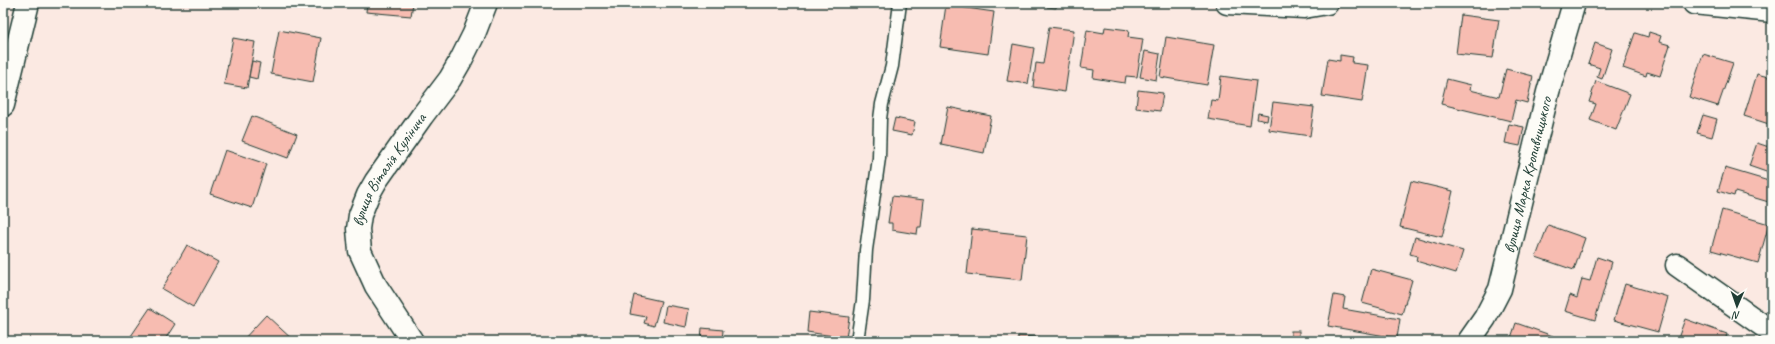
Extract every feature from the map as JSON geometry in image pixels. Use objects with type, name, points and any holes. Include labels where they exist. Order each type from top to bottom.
[{"type":"street","points":[[3,105],[28,3]]},
{"type":"street","name":"вулиця Віталія Кулінича","points":[[412,341],[376,286],[360,251],[358,229],[360,215],[368,195],[376,181],[458,66],[474,34],[486,3]]},
{"type":"street","points":[[1227,3],[1304,7],[1327,3]]},
{"type":"street","name":"вулиця Марка Кропивницького","points":[[1469,341],[1485,318],[1500,288],[1548,92],[1574,3]]},
{"type":"street","points":[[1694,3],[1772,11]]},
{"type":"street","points":[[1678,265],[1772,332]]},
{"type":"lane","points":[[856,341],[863,300],[866,250],[879,158],[880,119],[882,104],[892,66],[900,3]]},
{"type":"building","points":[[367,3],[413,3],[411,16],[366,12]]},
{"type":"building","points":[[1048,3],[1057,3],[1056,8],[1047,7]]},
{"type":"building","points":[[946,5],[994,12],[988,54],[940,47]]},
{"type":"building","points":[[1461,15],[1499,20],[1493,58],[1456,54]]},
{"type":"building","points":[[1049,27],[1074,30],[1065,92],[1033,87],[1036,63],[1043,64]]},
{"type":"building","points":[[1105,27],[1129,30],[1128,37],[1143,39],[1137,77],[1126,76],[1125,83],[1093,78],[1094,70],[1081,68],[1087,30],[1104,33]]},
{"type":"building","points":[[279,30],[321,38],[313,82],[271,74]]},
{"type":"building","points":[[1649,32],[1661,36],[1659,42],[1670,45],[1660,76],[1647,72],[1646,76],[1623,68],[1635,33],[1648,37]]},
{"type":"building","points":[[1166,37],[1214,45],[1207,85],[1160,77]]},
{"type":"building","points":[[233,38],[255,42],[247,88],[224,84]]},
{"type":"building","points":[[1595,43],[1612,49],[1602,79],[1597,77],[1600,68],[1588,64]]},
{"type":"building","points":[[1013,44],[1034,48],[1028,84],[1007,81]]},
{"type":"building","points":[[1145,51],[1160,54],[1156,80],[1140,77]]},
{"type":"building","points":[[1703,54],[1733,63],[1718,106],[1689,97]]},
{"type":"building","points":[[1340,55],[1353,57],[1352,63],[1368,65],[1362,102],[1322,96],[1328,59],[1340,61]]},
{"type":"building","points":[[252,61],[260,63],[257,79],[249,77]]},
{"type":"building","points":[[1506,69],[1533,76],[1527,103],[1516,100],[1511,121],[1441,104],[1447,79],[1471,85],[1470,90],[1499,97]]},
{"type":"building","points":[[1757,74],[1772,78],[1772,125],[1744,116]]},
{"type":"building","points":[[1221,76],[1256,81],[1250,126],[1208,119],[1211,100],[1218,101]]},
{"type":"building","points":[[1596,81],[1630,94],[1616,130],[1590,120],[1596,104],[1589,102]]},
{"type":"building","points":[[1138,90],[1163,93],[1160,111],[1136,108]]},
{"type":"building","points":[[1273,102],[1314,107],[1310,136],[1269,130]]},
{"type":"building","points":[[948,107],[991,116],[984,153],[941,144]]},
{"type":"building","points":[[1258,113],[1268,115],[1267,121],[1257,119]]},
{"type":"building","points":[[1703,115],[1717,119],[1712,137],[1697,133]]},
{"type":"building","points":[[252,116],[297,134],[288,158],[242,141]]},
{"type":"building","points":[[895,118],[915,122],[912,135],[892,131]]},
{"type":"building","points":[[1509,124],[1524,127],[1520,146],[1505,143]]},
{"type":"building","points":[[1757,143],[1772,148],[1772,174],[1749,166]]},
{"type":"building","points":[[225,150],[266,164],[252,208],[210,194]]},
{"type":"building","points":[[1725,168],[1772,182],[1772,203],[1735,192],[1734,196],[1718,191]]},
{"type":"building","points":[[1411,181],[1453,191],[1442,237],[1400,227]]},
{"type":"building","points":[[892,196],[924,200],[921,227],[918,227],[917,234],[892,230],[892,223],[888,223]]},
{"type":"building","points":[[1722,210],[1769,224],[1758,263],[1711,250]]},
{"type":"building","points":[[1548,225],[1585,238],[1574,270],[1536,257]]},
{"type":"building","points":[[972,229],[1027,235],[1022,280],[967,274]]},
{"type":"building","points":[[1415,237],[1463,251],[1456,273],[1416,261],[1417,256],[1410,254]]},
{"type":"building","points":[[187,245],[218,262],[193,307],[162,289]]},
{"type":"building","points":[[1597,257],[1612,262],[1595,320],[1565,311],[1570,295],[1577,298],[1582,279],[1590,281]]},
{"type":"building","points":[[1371,269],[1412,280],[1402,314],[1362,303]]},
{"type":"building","points":[[1625,284],[1668,297],[1658,332],[1614,320]]},
{"type":"building","points":[[634,295],[661,301],[654,326],[644,323],[646,317],[630,314]]},
{"type":"building","points":[[1334,295],[1345,297],[1343,309],[1400,319],[1397,338],[1328,326]]},
{"type":"building","points":[[666,305],[689,309],[686,327],[663,322]]},
{"type":"building","points":[[150,308],[175,324],[164,341],[138,341],[131,336]]},
{"type":"building","points":[[809,312],[849,317],[846,338],[807,332]]},
{"type":"building","points":[[266,315],[294,341],[242,341]]},
{"type":"building","points":[[1685,319],[1727,334],[1725,341],[1677,341]]},
{"type":"building","points":[[1516,323],[1553,336],[1551,341],[1510,341]]},
{"type":"building","points":[[702,328],[723,330],[722,341],[701,341]]},
{"type":"building","points":[[1291,331],[1299,331],[1299,341],[1291,341]]},
{"type":"building","points":[[1018,336],[1040,337],[1040,341],[1018,341]]}]
